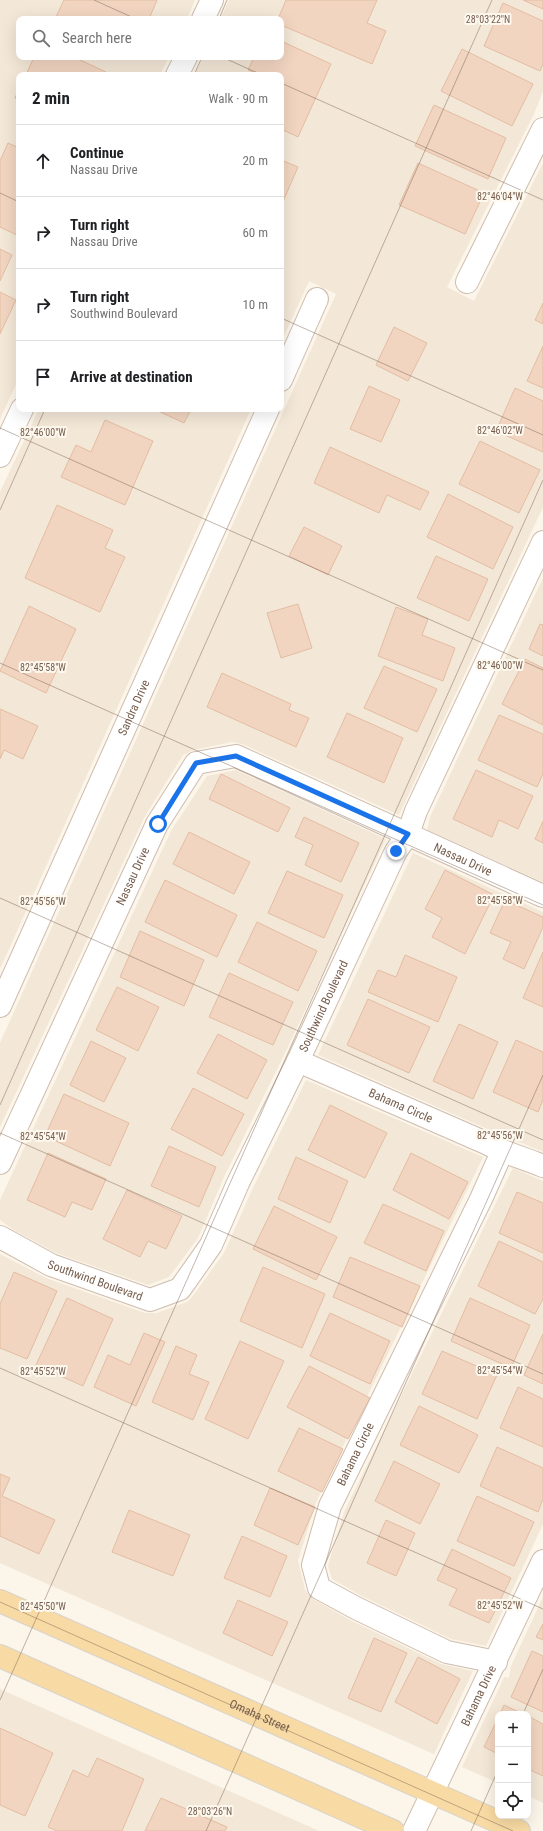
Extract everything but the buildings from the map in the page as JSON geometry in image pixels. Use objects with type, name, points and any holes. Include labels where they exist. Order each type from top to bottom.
[{"type":"main road","name":"Omaha Street","points":[[0,1602],[519,1831]]},
{"type":"main road","points":[[0,1656],[393,1831]]},
{"type":"street","points":[[204,16],[212,0]]},
{"type":"street","points":[[178,72],[184,60]]},
{"type":"street","points":[[467,282],[543,129]]},
{"type":"street","points":[[284,373],[317,300]]},
{"type":"street","points":[[0,456],[21,412]]},
{"type":"street","name":"Sandra Drive","points":[[0,1006],[267,412]]},
{"type":"street","name":"Southwind Boulevard","points":[[0,1238],[51,1265],[150,1300],[180,1289],[211,1245],[238,1183],[298,1061],[396,851],[408,834],[416,811],[543,542]]},
{"type":"street","name":"Nassau Drive","points":[[0,1163],[158,824],[196,763],[236,756],[543,896]]},
{"type":"street","name":"Bahama Circle","points":[[298,1061],[486,1143],[502,1152],[517,1155],[543,1166]]},
{"type":"street","name":"Bahama Circle","points":[[496,1662],[447,1652],[356,1608],[319,1588],[313,1564],[330,1506],[481,1199],[502,1152]]},
{"type":"street","name":"Bahama Drive","points":[[414,1831],[543,1561]]},
{"type":"shaded area","points":[[0,0],[195,0],[188,16],[16,16],[16,60],[168,60],[162,72],[16,72],[16,384],[0,419]]},
{"type":"shaded area","points":[[229,0],[543,0],[543,91],[534,114],[447,287],[474,301],[543,163],[543,507],[399,815],[242,744],[232,742],[193,750],[183,755],[144,818],[0,1127],[0,1043],[336,294],[309,281],[284,336],[284,72],[196,72],[202,60],[284,60],[284,16],[221,16]]},
{"type":"shaded area","points":[[38,412],[250,412],[0,969],[0,492]]},
{"type":"shaded area","points":[[543,578],[543,882],[427,830],[430,817]]},
{"type":"shaded area","points":[[236,770],[386,839],[284,1055],[224,1177],[198,1238],[169,1277],[148,1285],[56,1253],[12,1229],[0,1220],[0,1200],[171,831],[207,776]]},
{"type":"shaded area","points":[[413,853],[543,912],[543,1152],[522,1143],[507,1139],[492,1131],[318,1055]]},
{"type":"shaded area","points":[[306,1080],[483,1157],[317,1500],[298,1560],[305,1590],[313,1599],[350,1620],[441,1664],[473,1671],[434,1754],[0,1563],[0,1254],[46,1278],[145,1313],[157,1313],[187,1302],[224,1253],[252,1190]]},
{"type":"shaded area","points":[[513,1168],[543,1181],[543,1524],[486,1646],[451,1639],[362,1596],[332,1579],[328,1566],[344,1512]]},
{"type":"shaded area","points":[[543,1597],[543,1803],[531,1797],[531,1711],[495,1711],[495,1782],[462,1767],[504,1677],[509,1678],[511,1666]]},
{"type":"shaded area","points":[[0,1689],[319,1831],[0,1831]]},
{"type":"route","points":[[158,824],[196,763],[236,756],[408,834],[396,851]]}]
